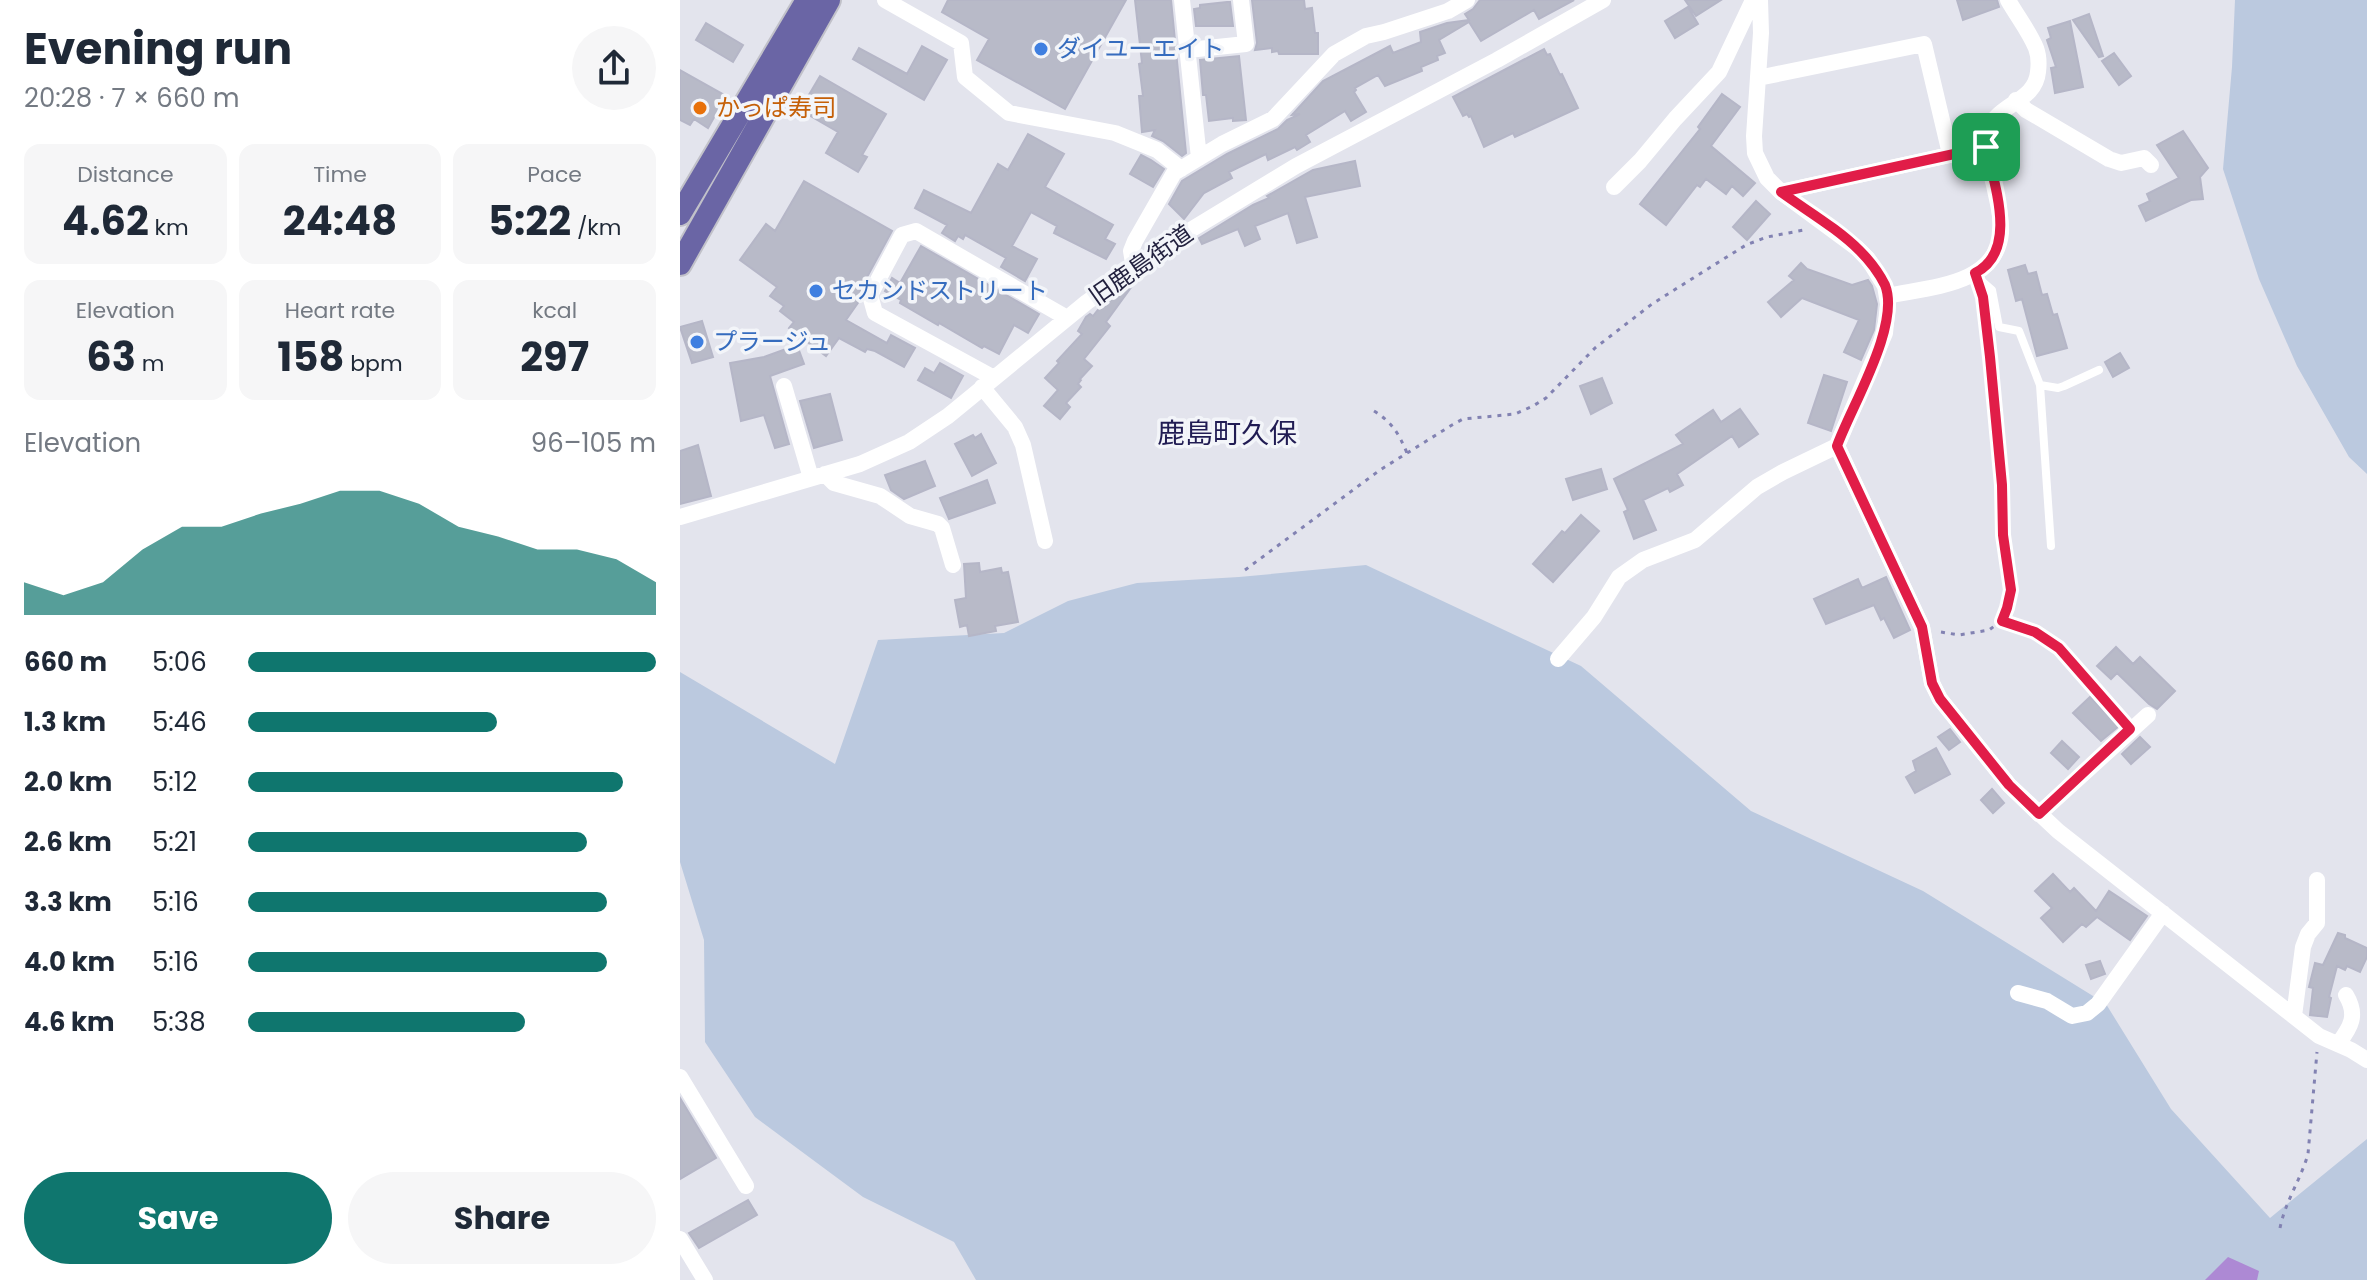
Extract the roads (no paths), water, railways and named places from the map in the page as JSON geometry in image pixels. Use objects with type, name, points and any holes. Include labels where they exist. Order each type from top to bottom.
[{"type":"main road","points":[[680,214],[807,0]]},
{"type":"main road","points":[[680,264],[829,0]]},
{"type":"street","points":[[885,0],[961,43],[965,77],[1009,113],[1115,133],[1157,150],[1181,169]]},
{"type":"street","points":[[1182,0],[1199,158]]},
{"type":"street","points":[[1188,50],[1246,44],[1241,0]]},
{"type":"street","points":[[1134,269],[1131,251],[1135,241],[1171,178],[1181,169],[1273,119],[1334,54],[1348,45],[1366,36],[1448,11],[1467,0]]},
{"type":"street","name":"旧鹿島街道","points":[[680,517],[860,464],[909,442],[948,416],[1067,318],[1184,234],[1296,166],[1603,0]]},
{"type":"street","points":[[1614,187],[1719,72],[1753,0]]},
{"type":"street","points":[[1558,659],[1594,617],[1619,577],[1643,560],[1695,540],[1757,487],[1837,446],[1885,333],[1888,304],[1885,286],[1868,259],[1781,192],[1767,178],[1755,153],[1760,0]]},
{"type":"street","points":[[1887,296],[1968,277],[1981,270],[1995,255],[2001,234],[2000,216],[1986,147],[1988,130],[1997,115],[2025,97],[2037,83],[2039,63],[2036,48],[2008,0]]},
{"type":"street","points":[[1758,78],[1924,44],[1950,154]]},
{"type":"street","points":[[2016,100],[2026,110],[2109,159],[2121,163],[2144,158],[2151,165]]},
{"type":"street","points":[[1781,192],[1986,147]]},
{"type":"street","points":[[1045,541],[1023,445],[988,383],[875,313],[870,295],[902,235],[916,231],[1067,318]]},
{"type":"street","points":[[784,386],[818,476],[880,496],[910,516],[938,524],[953,565]]},
{"type":"street","points":[[1837,446],[1923,630],[1932,683],[1940,699],[2009,785],[2058,831],[2319,1036],[2367,1060]]},
{"type":"street","points":[[2039,814],[2148,715]]},
{"type":"street","points":[[2294,1016],[2303,947],[2317,923],[2317,880]]},
{"type":"street","points":[[2018,993],[2047,1001],[2072,1016],[2087,1013],[2098,1004],[2163,913]]},
{"type":"street","points":[[2338,1044],[2352,1023],[2351,1006],[2346,995]]},
{"type":"street","points":[[680,1077],[746,1186]]},
{"type":"street","points":[[680,1239],[705,1280]]},
{"type":"lane","points":[[1977,277],[1992,290],[1999,327],[2019,331],[2040,385],[2051,546]]},
{"type":"lane","points":[[2040,385],[2064,386],[2099,370]]},
{"type":"place","name":"ダイユーエイト","points":[[1041,49]]},
{"type":"place","name":"かっぱ寿司","points":[[700,108]]},
{"type":"place","name":"セカンドストリート","points":[[816,291]]},
{"type":"place","name":"プラージュ","points":[[697,342]]},
{"type":"district","name":"鹿島町久保","points":[[1227,433]]}]
